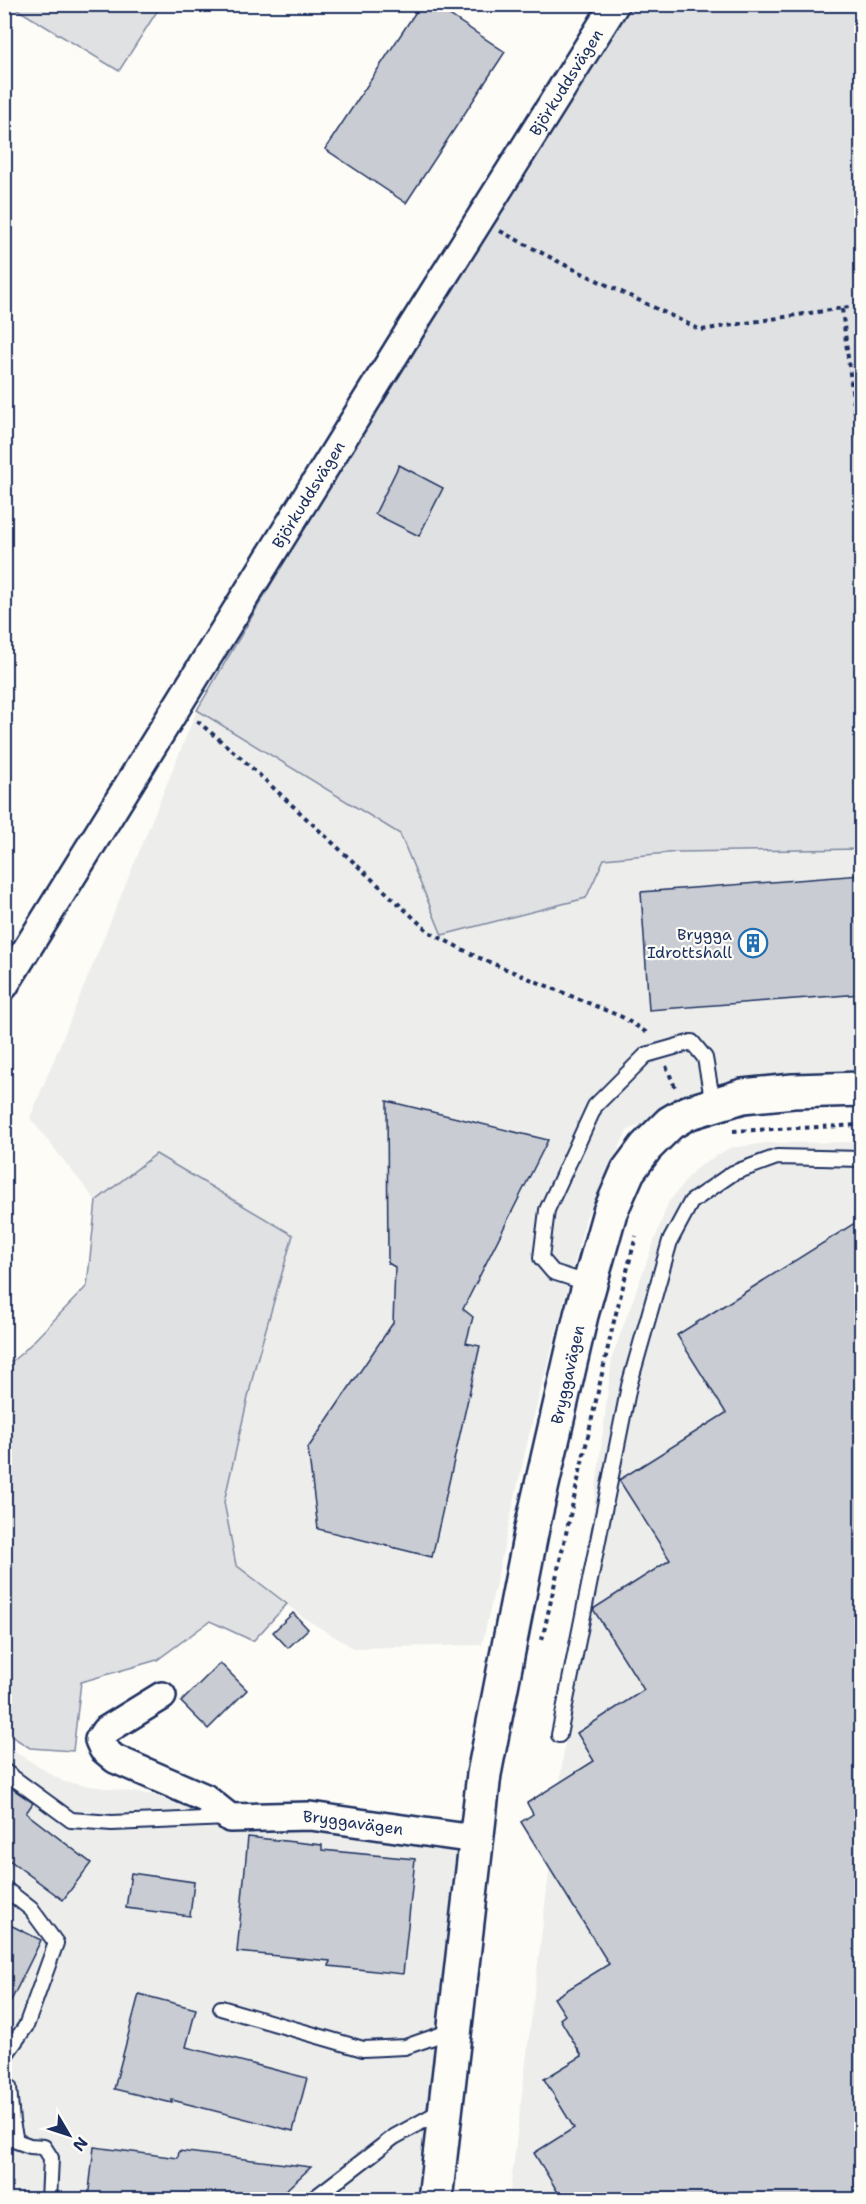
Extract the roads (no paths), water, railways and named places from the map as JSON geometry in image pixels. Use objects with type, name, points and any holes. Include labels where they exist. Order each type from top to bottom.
[{"type":"main road","name":"Bryggavägen","points":[[435,2199],[484,1774],[532,1528],[590,1284],[610,1212],[628,1171],[651,1140],[670,1123],[700,1109],[743,1095],[861,1089]]},
{"type":"street","name":"Björkuddsvägen","points":[[4,986],[615,4]]},
{"type":"street","points":[[162,1696],[105,1731],[99,1740],[103,1749],[115,1759],[206,1798],[230,1818]]},
{"type":"street","name":"Bryggavägen","points":[[230,1818],[310,1816],[475,1839]]},
{"type":"lane","points":[[590,1284],[553,1272],[541,1258],[547,1210],[595,1106],[646,1055],[693,1042],[705,1058],[700,1109]]},
{"type":"lane","points":[[559,1735],[630,1386],[670,1241],[691,1202],[733,1173],[777,1158],[861,1159]]},
{"type":"lane","name":"Bryggavägen","points":[[4,1771],[71,1820],[112,1823],[230,1818]]},
{"type":"lane","points":[[4,1888],[31,1909],[56,1943],[26,2026],[4,2057]]},
{"type":"lane","points":[[221,2008],[363,2049],[405,2047],[454,2030]]},
{"type":"lane","points":[[4,2080],[9,2087],[16,2141],[30,2146],[44,2147],[51,2158],[49,2199]]},
{"type":"lane","points":[[312,2199],[394,2137],[445,2109]]},
{"type":"place","name":"Brygga Idrottshall","points":[[753,943]]}]
